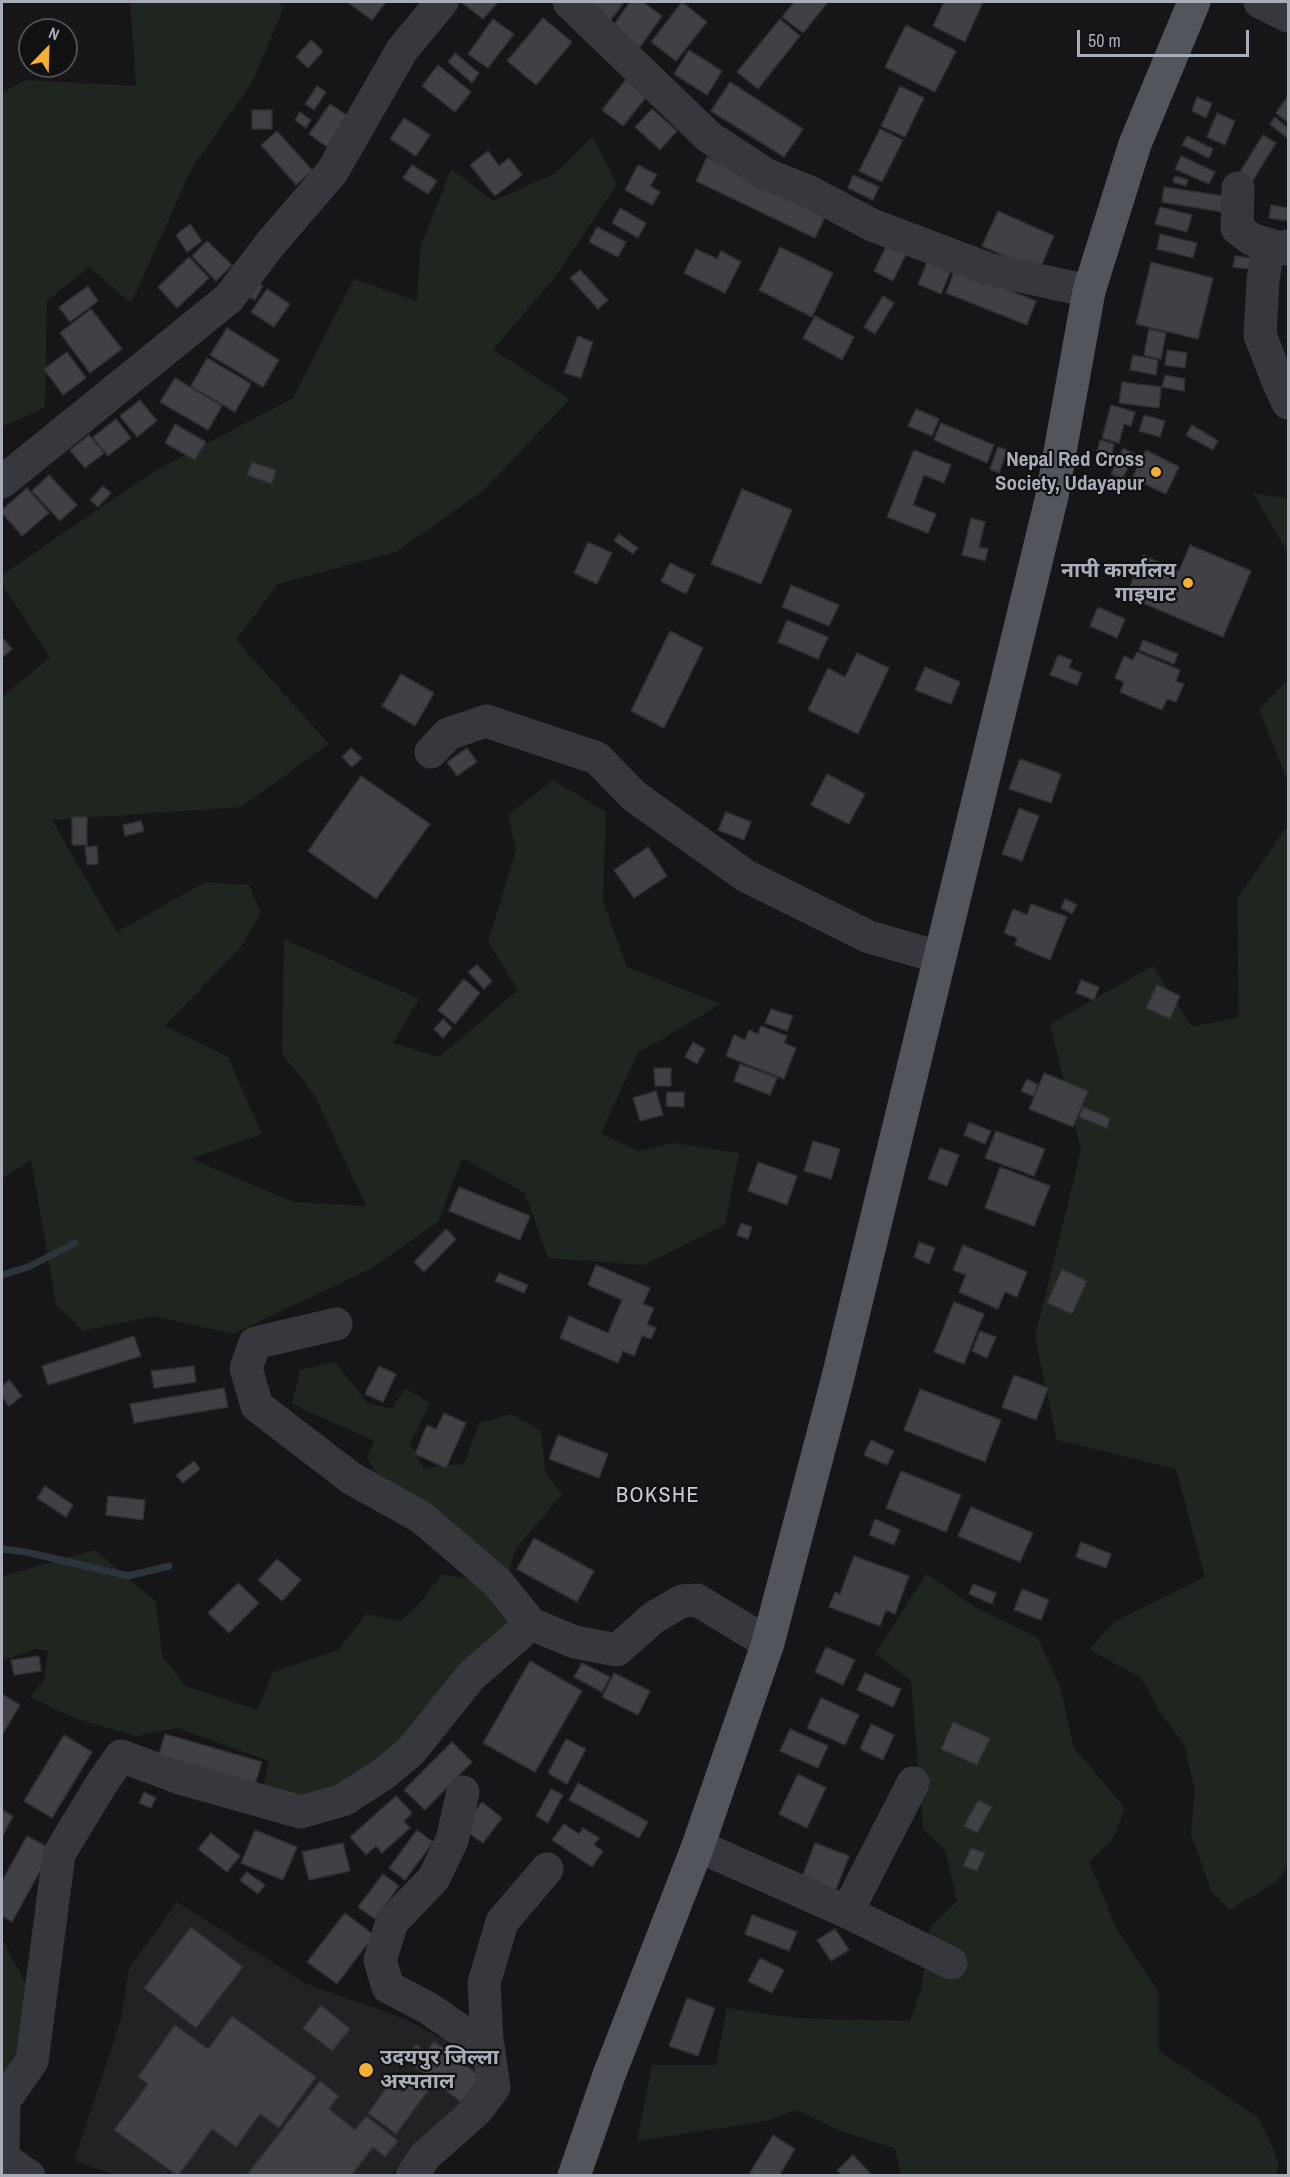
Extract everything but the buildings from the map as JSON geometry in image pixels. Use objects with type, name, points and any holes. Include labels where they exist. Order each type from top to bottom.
[{"type":"main road","points":[[574,2175],[609,2075],[698,1846],[768,1643],[837,1381],[1052,496],[1089,291],[1136,144],[1194,2]]},
{"type":"street","points":[[2,482],[230,298],[271,243],[333,172],[402,50],[442,2]]},
{"type":"street","points":[[569,2],[709,137],[767,175],[808,191],[872,225],[988,269],[1089,291]]},
{"type":"street","points":[[1260,2],[1288,16]]},
{"type":"street","points":[[1238,188],[1237,228],[1251,239],[1278,244],[1263,281],[1260,334],[1288,403]]},
{"type":"street","points":[[431,752],[448,734],[486,721],[597,758],[634,796],[746,876],[869,937],[939,957]]},
{"type":"street","points":[[336,1324],[255,1343],[246,1368],[257,1406],[351,1478],[421,1517],[497,1582],[531,1624],[575,1642],[617,1650],[653,1618],[682,1601],[697,1600],[768,1643]]},
{"type":"street","points":[[29,2175],[3,2158],[4,2101],[32,2061],[58,1854],[121,1756],[180,1778],[301,1812],[343,1800],[382,1775],[411,1751],[471,1676],[531,1624]]},
{"type":"street","points":[[847,1912],[914,1784]]},
{"type":"street","points":[[463,1792],[452,1840],[434,1878],[392,1922],[380,1960],[388,1987],[428,2008],[489,2050]]},
{"type":"street","points":[[698,1846],[847,1912],[951,1964]]},
{"type":"street","points":[[412,2175],[424,2156],[476,2111],[494,2087],[484,1983],[502,1922],[547,1869]]},
{"type":"shaded area","points":[[130,2],[277,2],[284,7],[252,83],[192,168],[131,303],[89,267],[47,301],[45,407],[2,427],[2,93],[25,80],[136,86]]},
{"type":"shaded area","points":[[592,137],[617,184],[555,277],[493,350],[570,399],[484,490],[396,552],[278,584],[236,640],[329,744],[241,807],[52,820],[117,932],[205,882],[249,885],[261,913],[240,948],[165,1026],[228,1057],[262,1134],[191,1159],[294,1202],[366,1206],[314,1094],[282,1054],[284,939],[419,999],[393,1043],[439,1057],[518,990],[488,942],[516,850],[508,815],[553,780],[606,812],[603,902],[627,967],[721,1004],[638,1053],[601,1133],[638,1151],[673,1143],[739,1153],[725,1225],[644,1265],[548,1258],[525,1193],[462,1158],[438,1222],[372,1268],[233,1334],[153,1316],[83,1331],[56,1305],[31,1160],[2,1179],[2,697],[50,657],[2,584],[2,575],[153,472],[293,398],[354,279],[417,301],[420,248],[451,169],[493,201],[556,173]]},
{"type":"shaded area","points":[[1253,493],[1288,499],[1288,553]]},
{"type":"shaded area","points":[[1288,680],[1288,782],[1259,709]]},
{"type":"shaded area","points":[[1288,825],[1288,1865],[1277,1881],[1230,1910],[1211,1891],[1191,1834],[1195,1791],[1184,1744],[1159,1711],[1141,1678],[1089,1649],[1114,1622],[1205,1577],[1176,1469],[1057,1440],[1035,1337],[1081,1150],[1050,1024],[1153,966],[1192,1027],[1239,1017],[1237,899]]},
{"type":"shaded area","points":[[334,1362],[368,1403],[392,1409],[405,1388],[430,1403],[410,1443],[423,1468],[464,1464],[479,1423],[511,1414],[541,1431],[545,1471],[562,1494],[515,1550],[508,1576],[382,1482],[367,1458],[374,1441],[292,1404],[300,1370]]},
{"type":"shaded area","points":[[95,1550],[156,1602],[162,1656],[186,1686],[257,1710],[273,1672],[338,1650],[366,1614],[400,1621],[418,1605],[442,1574],[480,1581],[512,1619],[412,1738],[320,1798],[262,1791],[269,1761],[177,1728],[136,1736],[77,1719],[30,1697],[44,1680],[48,1651],[35,1649],[2,1661],[2,1576]]},
{"type":"shaded area","points":[[926,1574],[975,1607],[1038,1638],[1060,1686],[1074,1748],[1125,1808],[1112,1840],[1089,1862],[1115,1926],[1159,1992],[1159,2051],[1259,2118],[1279,2163],[1276,2175],[901,2175],[895,2148],[840,2131],[796,2110],[766,2121],[637,2141],[652,2065],[716,2065],[727,2008],[794,2018],[910,2021],[921,1990],[930,1927],[957,1901],[945,1850],[923,1829],[911,1681],[875,1654]]},
{"type":"shaded area","points":[[177,1902],[307,1984],[405,2019],[478,2058],[481,2090],[390,2175],[116,2175],[74,2161],[121,2019],[129,1968]]},
{"type":"shaded area","points":[[2,1938],[32,1995],[28,2067],[2,2109]]},
{"type":"waterway","points":[[2,1275],[28,1267],[75,1243]]},
{"type":"waterway","points":[[2,1549],[26,1552],[128,1576],[169,1566]]},
{"type":"place","name":"Nepal Red Cross Society, Udayapur","points":[[1156,472]]},
{"type":"place","name":"नापी कार्यालय गाइघाट","points":[[1188,583]]},
{"type":"place","name":"उदयपुर जिल्ला अस्पताल","points":[[366,2070]]},
{"type":"district","name":"BOKSHE","points":[[658,1496]]}]
